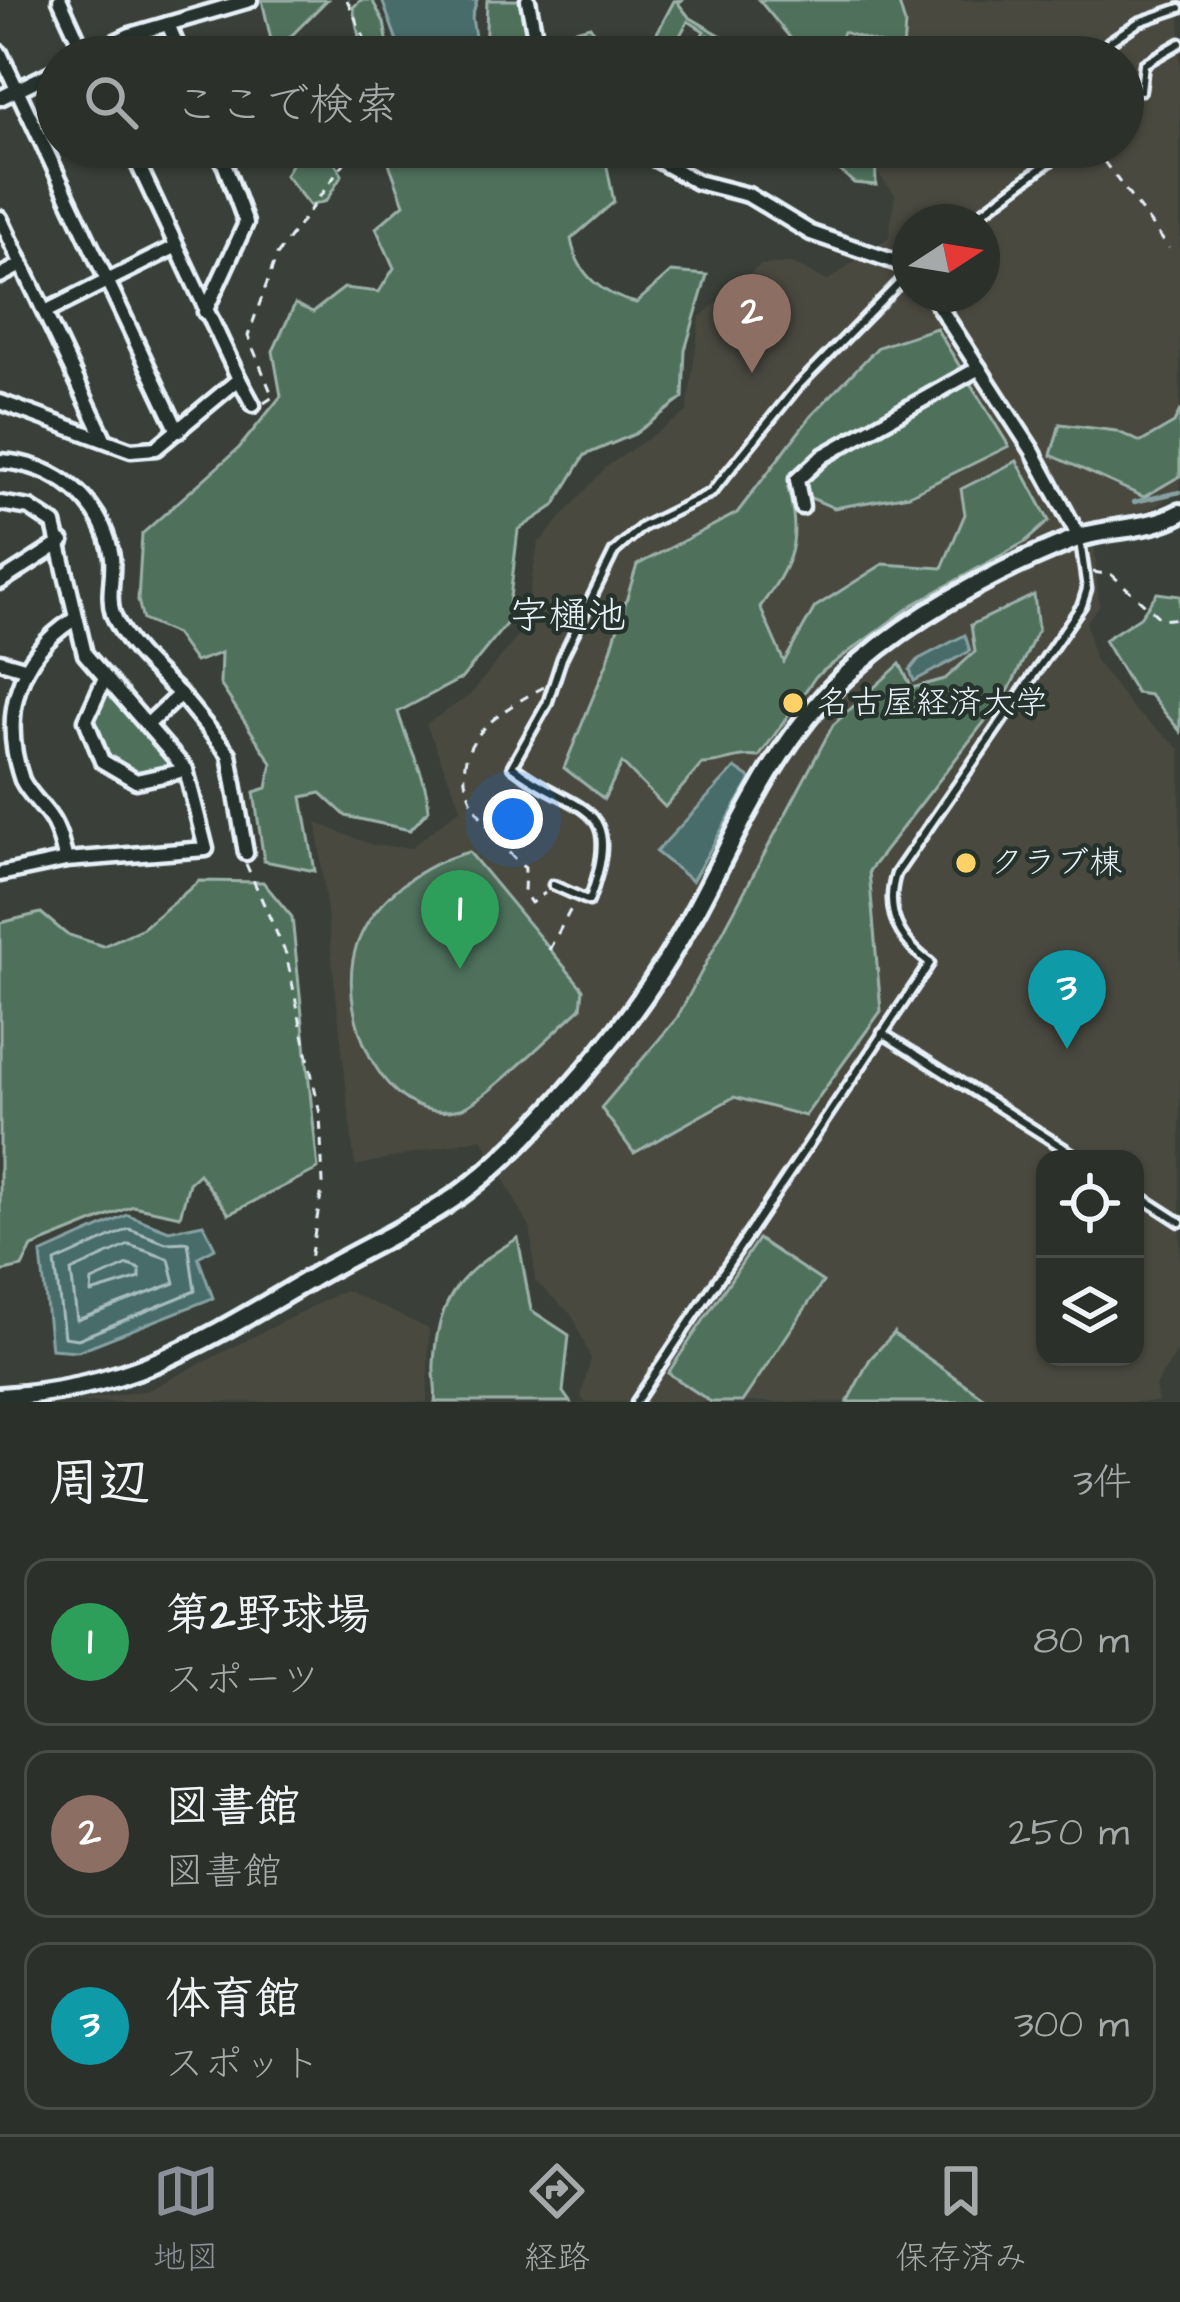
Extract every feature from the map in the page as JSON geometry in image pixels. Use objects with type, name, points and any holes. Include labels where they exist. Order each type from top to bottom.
[{"type":"street","points":[[59,0],[75,36]]},
{"type":"street","points":[[138,36],[250,0]]},
{"type":"street","points":[[527,0],[535,36]]},
{"type":"street","points":[[168,24],[173,36]]},
{"type":"street","points":[[0,52],[36,127]]},
{"type":"street","points":[[0,98],[36,80]]},
{"type":"street","points":[[56,168],[178,431]]},
{"type":"street","points":[[139,168],[253,405]]},
{"type":"street","points":[[205,312],[246,223],[226,168]]},
{"type":"street","points":[[672,168],[697,182],[748,195],[811,233],[892,263]]},
{"type":"street","points":[[0,218],[103,436]]},
{"type":"street","points":[[45,312],[175,247]]},
{"type":"street","points":[[0,276],[21,265]]},
{"type":"street","points":[[943,312],[1079,537]]},
{"type":"street","points":[[802,507],[797,480],[823,456],[979,368]]},
{"type":"street","points":[[1,400],[130,450],[145,450],[178,431],[239,379]]},
{"type":"street","points":[[0,461],[44,472],[98,510],[113,562],[113,614],[141,654],[229,754],[246,853]]},
{"type":"street","points":[[0,503],[55,524],[73,620],[85,654],[186,770],[206,849],[66,860],[0,874]]},
{"type":"street","points":[[0,1397],[45,1394],[131,1375],[191,1351],[446,1204],[524,1138],[656,977],[784,748],[840,681],[926,616],[1079,537],[1180,513]]},
{"type":"street","points":[[0,581],[62,542]]},
{"type":"street","points":[[66,860],[53,820],[22,780],[5,737],[24,668],[43,640],[73,620]]},
{"type":"street","points":[[0,661],[24,668]]},
{"type":"street","points":[[104,680],[86,720],[102,761],[136,781],[186,770]]},
{"type":"street","points":[[148,723],[180,694]]},
{"type":"lane","points":[[1118,36],[1139,22],[1180,8]]},
{"type":"lane","points":[[1144,64],[1180,44]]},
{"type":"lane","points":[[993,204],[1041,168]]},
{"type":"lane","points":[[553,885],[589,901],[602,842],[600,823],[590,809],[555,797],[512,766],[547,704],[551,683],[614,552],[642,526],[711,493],[797,387],[892,289]]},
{"type":"lane","points":[[636,1402],[930,963],[910,949],[895,924],[890,892],[896,874],[1058,632],[1082,605],[1079,537]]},
{"type":"lane","points":[[882,1033],[1067,1150]]},
{"type":"lane","points":[[1144,1199],[1180,1222]]},
{"type":"path","points":[[347,0],[363,36]]},
{"type":"path","points":[[253,405],[273,398],[248,336],[277,255],[341,168]]},
{"type":"path","points":[[1110,168],[1169,248]]},
{"type":"path","points":[[1084,572],[1104,571],[1162,620],[1180,618]]},
{"type":"path","points":[[551,683],[491,721],[470,747],[462,767],[473,808],[525,868],[524,892],[531,903],[553,885]]},
{"type":"path","points":[[246,853],[251,885],[286,953],[298,1029],[320,1114],[325,1156],[308,1248],[312,1278]]},
{"type":"path","points":[[549,950],[578,899]]},
{"type":"shaded area","name":"名古屋経済大学","points":[[890,0],[1180,0],[1180,489],[1155,507],[1093,527],[1099,606],[1086,622],[1094,659],[1134,710],[1180,749],[1180,1347],[1155,1386],[1158,1402],[585,1402],[581,1396],[591,1359],[573,1316],[535,1281],[531,1230],[482,1138],[355,1166],[317,823],[372,845],[411,848],[461,808],[426,724],[469,696],[523,630],[538,544],[606,467],[687,412],[700,317],[760,265],[791,263],[827,281],[889,237],[892,216],[892,312],[1000,312],[1000,204],[894,204],[895,194],[873,168],[1144,168],[1144,36],[854,36]]},
{"type":"shaded area","points":[[345,1290],[429,1329],[427,1402],[72,1402],[149,1390]]},
{"type":"green space","points":[[262,0],[327,0],[291,36],[270,36]]},
{"type":"green space","points":[[361,0],[372,0],[386,36],[359,36],[353,7]]},
{"type":"green space","points":[[487,0],[528,0],[534,36],[486,36]]},
{"type":"green space","points":[[682,0],[678,3],[689,17],[722,36],[702,36],[704,31],[688,21],[680,36],[655,36],[674,1]]},
{"type":"green space","points":[[759,0],[898,0],[905,24],[904,36],[843,32],[841,36],[789,36]]},
{"type":"green space","points":[[590,26],[597,36],[553,36]]},
{"type":"green space","points":[[289,168],[338,168],[342,175],[326,201],[310,206],[285,175]]},
{"type":"green space","points":[[391,168],[607,168],[614,202],[571,239],[579,263],[593,282],[636,303],[671,272],[707,275],[685,350],[683,398],[635,434],[585,455],[554,506],[518,530],[507,623],[462,678],[398,712],[421,772],[429,810],[410,830],[346,816],[321,793],[302,797],[315,871],[264,861],[254,792],[267,788],[272,763],[220,684],[221,653],[195,662],[175,634],[143,620],[138,600],[142,534],[239,448],[281,396],[273,351],[295,304],[313,312],[344,288],[379,292],[394,268],[376,228],[404,204]]},
{"type":"green space","points":[[837,168],[876,168],[876,185],[854,183]]},
{"type":"green space","points":[[936,328],[1009,446],[909,495],[834,508],[788,488],[794,523],[791,551],[760,607],[784,662],[815,607],[883,564],[942,568],[965,514],[961,489],[1017,461],[1049,521],[1025,542],[914,604],[816,676],[759,757],[702,764],[665,807],[622,763],[604,799],[564,768],[607,663],[637,565],[737,513],[811,416],[878,347]]},
{"type":"green space","points":[[1180,410],[1180,476],[1144,497],[1051,455],[1060,424],[1116,431],[1141,442],[1174,423]]},
{"type":"green space","points":[[1157,593],[1180,596],[1180,731],[1150,695],[1136,693],[1104,640],[1140,617]]},
{"type":"green space","points":[[1034,595],[1038,630],[1009,690],[869,871],[881,1011],[805,1116],[734,1097],[634,1153],[601,1108],[677,1018],[833,725],[900,664],[912,688],[945,679],[975,652],[971,625]]},
{"type":"green space","points":[[106,689],[157,743],[173,770],[129,771],[112,761],[93,722]]},
{"type":"green space","points":[[469,852],[583,989],[581,1008],[471,1104],[432,1110],[407,1100],[386,1082],[370,1057],[358,1028],[352,968],[366,925],[389,896],[419,873]]},
{"type":"green space","points":[[199,881],[263,882],[292,917],[318,1169],[229,1214],[199,1174],[189,1183],[180,1216],[133,1206],[32,1247],[22,1267],[0,1272],[0,923],[41,913],[66,934],[103,946],[143,928]]},
{"type":"green space","points":[[518,1238],[531,1310],[569,1335],[563,1392],[570,1402],[435,1402],[436,1340],[447,1303],[482,1262]]},
{"type":"green space","points":[[758,1239],[823,1282],[742,1402],[711,1402],[668,1373]]},
{"type":"green space","points":[[894,1333],[990,1402],[847,1402],[870,1359]]},
{"type":"water","points":[[382,0],[477,0],[472,17],[475,36],[395,36]]},
{"type":"water","points":[[965,635],[970,651],[914,681],[910,670],[919,659]]},
{"type":"water","points":[[735,768],[751,779],[692,881],[656,852]]},
{"type":"water","points":[[128,1215],[169,1231],[203,1224],[215,1248],[198,1257],[213,1298],[78,1351],[51,1349],[41,1254]]},
{"type":"waterway","points":[[1134,502],[1180,492]]},
{"type":"place","name":"図書館","points":[[752,373]]},
{"type":"place","name":"名古屋経済大学","points":[[793,703]]},
{"type":"place","name":"クラブ棟","points":[[966,863]]},
{"type":"place","name":"第2野球場","points":[[460,969]]},
{"type":"place","name":"体育館","points":[[1067,1049]]},
{"type":"district","name":"字樋池","points":[[568,617]]}]
